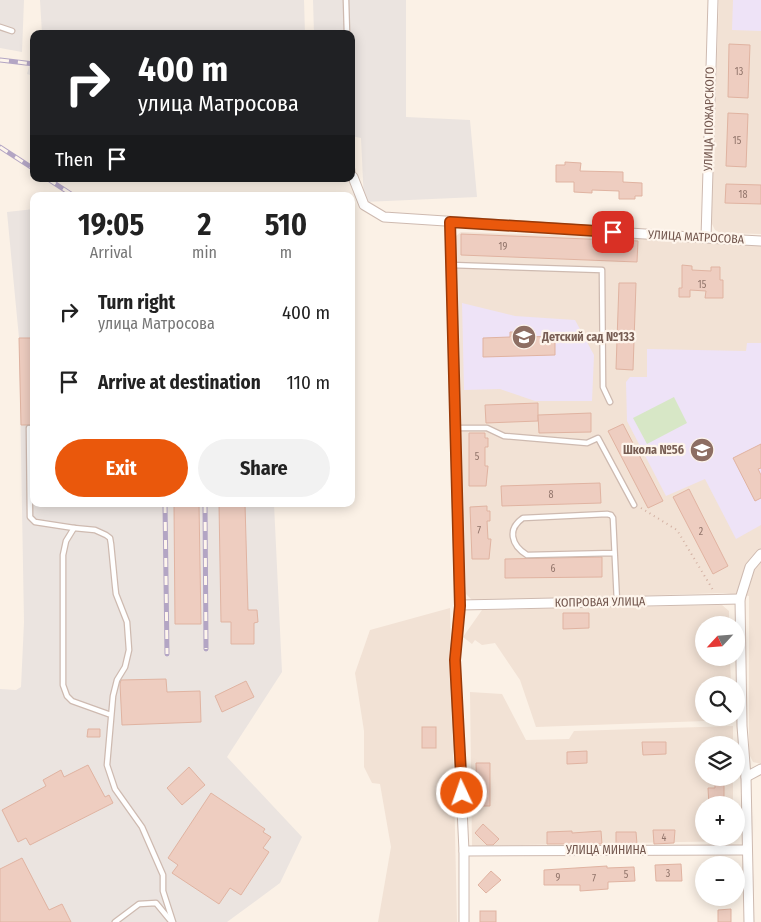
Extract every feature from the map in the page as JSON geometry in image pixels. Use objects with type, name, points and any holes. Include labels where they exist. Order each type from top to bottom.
[{"type":"street","name":"УЛИЦА ПОЖАРСКОГО","points":[[706,238],[713,0]]},
{"type":"street","name":"УЛИЦА МАТРОСОВА","points":[[355,182],[364,205],[384,217],[761,240]]},
{"type":"street","points":[[450,222],[460,606],[455,660],[464,851],[464,922]]},
{"type":"street","points":[[749,922],[746,777],[742,726],[740,599],[750,567],[761,554]]},
{"type":"street","name":"КОПРОВАЯ УЛИЦА","points":[[460,606],[740,599]]},
{"type":"street","points":[[746,777],[761,769]]},
{"type":"street","name":"УЛИЦА МИНИНА","points":[[464,851],[747,850]]},
{"type":"lane","points":[[346,0],[347,30]]},
{"type":"lane","points":[[0,27],[12,31]]},
{"type":"lane","points":[[451,265],[602,270],[603,387],[610,402]]},
{"type":"lane","points":[[29,428],[30,517],[35,522],[95,530],[106,534],[110,538],[116,594],[127,622],[128,659],[114,688],[108,772],[118,796],[142,827],[163,875],[163,891],[173,922]]},
{"type":"lane","points":[[456,428],[487,428],[504,436],[587,443],[598,438],[634,505]]},
{"type":"lane","points":[[614,553],[527,555],[520,551],[514,542],[513,531],[516,523],[523,518],[610,515],[612,518],[617,602]]},
{"type":"lane","points":[[74,528],[66,541],[63,555],[62,685],[67,696],[72,701],[111,715]]},
{"type":"lane","points":[[115,922],[139,904],[156,903],[173,922]]},
{"type":"path","points":[[634,505],[677,530],[717,599]]},
{"type":"shaded area","points":[[0,0],[24,0],[22,52],[0,48]]},
{"type":"shaded area","points":[[40,0],[304,0],[305,30],[42,30]]},
{"type":"shaded area","points":[[313,0],[406,0],[406,117],[470,120],[477,197],[364,202],[361,138],[355,137],[355,30],[314,30]]},
{"type":"shaded area","points":[[719,0],[761,0],[761,234],[721,233],[715,230],[711,222]]},
{"type":"shaded area","points":[[733,0],[761,0],[761,31],[732,30]]},
{"type":"shaded area","points":[[30,63],[30,75],[27,74]]},
{"type":"shaded area","points":[[30,209],[30,507],[274,507],[282,672],[227,757],[302,837],[280,883],[227,922],[0,922],[0,689],[16,690],[21,687],[24,622],[19,338],[7,212]]},
{"type":"shaded area","points":[[461,232],[761,242],[761,764],[753,762],[749,754],[749,596],[723,593],[473,601],[466,594],[453,246],[456,236]]},
{"type":"shaded area","name":"Детский сад №133","points":[[462,303],[515,316],[575,320],[594,355],[592,401],[535,401],[500,389],[464,390]]},
{"type":"shaded area","name":"Школа №56","points":[[747,343],[761,343],[761,525],[736,539],[705,479],[666,496],[627,421],[626,382],[630,377],[647,377],[647,349],[746,351]]},
{"type":"shaded area","points":[[722,605],[729,611],[729,616],[695,616],[695,666],[730,666],[731,676],[695,676],[695,721],[536,727],[520,680],[495,643],[482,645],[475,640],[472,644],[463,637],[482,610]]},
{"type":"shaded area","points":[[450,608],[457,922],[378,922],[391,847],[380,784],[372,783],[364,767],[364,731],[355,673],[370,630]]},
{"type":"shaded area","points":[[470,692],[502,694],[526,740],[569,739],[574,731],[733,726],[733,736],[695,736],[695,786],[733,786],[733,796],[695,796],[695,842],[472,846]]},
{"type":"green space","points":[[674,397],[687,423],[647,444],[633,418]]},
{"type":"building","points":[[729,44],[750,45],[748,98],[728,97]]},
{"type":"building","points":[[728,113],[748,114],[746,167],[726,166]]},
{"type":"building","points":[[565,162],[581,163],[580,171],[623,172],[623,182],[642,183],[642,196],[635,196],[635,199],[619,199],[619,191],[592,190],[592,193],[574,192],[574,182],[556,182],[556,165],[565,165]]},
{"type":"building","points":[[726,184],[761,185],[761,204],[725,203]]},
{"type":"building","points":[[461,234],[638,241],[637,262],[461,255]]},
{"type":"building","points":[[682,265],[692,266],[692,270],[711,271],[711,267],[720,267],[720,280],[723,280],[723,298],[705,298],[706,291],[690,290],[690,297],[679,297],[679,288],[682,288]]},
{"type":"building","points":[[619,283],[636,283],[633,370],[616,369]]},
{"type":"building","points":[[510,332],[529,332],[529,337],[555,336],[555,355],[483,357],[483,338],[510,337]]},
{"type":"building","points":[[19,338],[30,338],[30,425],[21,425]]},
{"type":"building","points":[[538,403],[538,421],[486,423],[485,405]]},
{"type":"building","points":[[591,413],[591,432],[539,433],[538,415]]},
{"type":"building","points":[[623,424],[663,501],[648,508],[608,431]]},
{"type":"building","points":[[469,433],[485,433],[485,438],[488,438],[488,447],[485,447],[485,466],[488,466],[486,486],[469,486]]},
{"type":"building","points":[[761,444],[761,468],[758,469],[761,475],[761,498],[755,501],[733,458]]},
{"type":"building","points":[[600,483],[601,503],[502,506],[501,486]]},
{"type":"building","points":[[689,489],[728,566],[713,574],[673,497]]},
{"type":"building","points":[[487,506],[487,511],[490,511],[490,521],[487,521],[488,539],[491,539],[489,559],[472,559],[470,507]]},
{"type":"building","points":[[174,507],[199,507],[201,624],[175,624]]},
{"type":"building","points":[[219,507],[245,507],[248,610],[257,610],[258,622],[254,623],[254,644],[231,644],[231,622],[221,622]]},
{"type":"building","points":[[602,557],[602,577],[505,578],[505,559]]},
{"type":"building","points":[[563,613],[589,613],[589,628],[563,629]]},
{"type":"building","points":[[166,679],[167,692],[200,691],[201,722],[122,725],[121,680]]},
{"type":"building","points":[[246,681],[254,697],[222,712],[215,696]]},
{"type":"building","points":[[422,727],[436,727],[436,748],[422,748]]},
{"type":"building","points":[[88,729],[100,729],[100,737],[87,737]]},
{"type":"building","points":[[642,742],[666,742],[666,754],[643,755]]},
{"type":"building","points":[[587,751],[587,763],[567,764],[567,752]]},
{"type":"building","points":[[476,763],[490,763],[490,806],[477,806]]},
{"type":"building","points":[[88,765],[105,797],[109,795],[113,803],[30,845],[26,838],[18,842],[2,810],[46,786],[43,780],[61,770],[64,777]]},
{"type":"building","points":[[189,767],[205,785],[182,805],[167,788]]},
{"type":"building","points":[[715,786],[724,786],[724,796],[708,796],[708,788],[715,788]]},
{"type":"building","points":[[211,793],[265,829],[263,832],[271,837],[263,848],[269,852],[241,895],[230,888],[219,904],[172,873],[178,865],[168,858]]},
{"type":"building","points":[[483,824],[499,839],[493,845],[487,845],[475,833]]},
{"type":"building","points":[[653,830],[675,830],[674,843],[654,844]]},
{"type":"building","points":[[572,831],[572,833],[601,831],[602,844],[547,844],[547,832]]},
{"type":"building","points":[[616,832],[636,832],[637,844],[616,844]]},
{"type":"building","points":[[22,858],[49,910],[62,904],[71,922],[0,922],[0,869]]},
{"type":"building","points":[[681,864],[682,881],[656,881],[655,865]]},
{"type":"building","points":[[607,866],[607,868],[634,867],[635,881],[608,882],[608,889],[580,891],[580,885],[544,885],[544,870]]},
{"type":"building","points":[[491,871],[501,880],[486,893],[478,885]]},
{"type":"building","points":[[731,909],[731,922],[718,922],[718,910]]},
{"type":"building","points":[[480,911],[496,911],[496,922],[480,922]]},
{"type":"railway","points":[[0,60],[30,64]]},
{"type":"railway","points":[[0,147],[30,166]]},
{"type":"railway","points":[[53,182],[68,192]]},
{"type":"railway","points":[[165,507],[167,654]]},
{"type":"railway","points":[[205,507],[206,649]]},
{"type":"place","name":"Детский сад №133","points":[[524,337]]},
{"type":"place","name":"Школа №56","points":[[702,450]]},
{"type":"route","points":[[462,793],[455,660],[460,606],[450,222],[613,232]]}]
